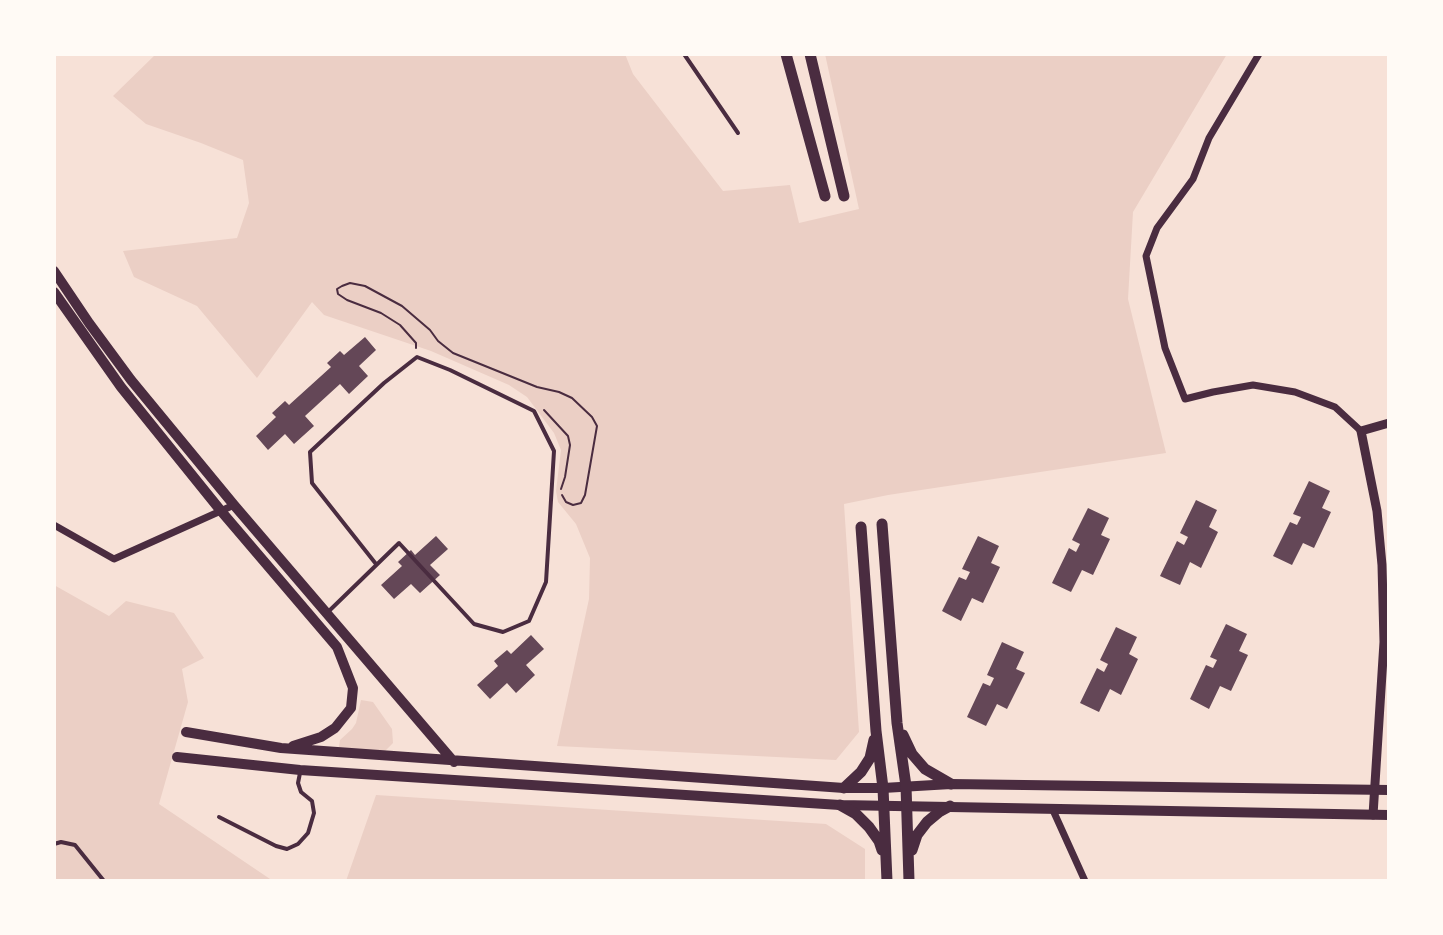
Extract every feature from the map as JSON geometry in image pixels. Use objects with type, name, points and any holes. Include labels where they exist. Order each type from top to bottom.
[{"type":"main road","points":[[786,54],[825,196]]},
{"type":"main road","points":[[810,54],[844,196]]},
{"type":"main road","points":[[54,271],[131,380],[454,762]]},
{"type":"main road","points":[[54,292],[121,387],[337,647],[353,688],[351,708],[335,728],[321,737],[281,748]]},
{"type":"main road","points":[[882,524],[897,723],[906,786],[909,881]]},
{"type":"main road","points":[[861,527],[883,788],[887,881]]},
{"type":"main road","points":[[897,723],[912,754],[925,769],[951,784]]},
{"type":"main road","points":[[844,788],[870,758],[876,731]]},
{"type":"main road","points":[[186,732],[281,748],[844,788],[951,784],[1389,790]]},
{"type":"main road","points":[[177,757],[300,770],[840,805],[1389,815]]},
{"type":"main road","points":[[840,805],[856,814],[869,827],[886,858]]},
{"type":"main road","points":[[909,858],[917,835],[927,822],[950,806]]},
{"type":"street","points":[[1259,54],[1209,138],[1193,179],[1157,228],[1146,256],[1165,348],[1185,399],[1253,385],[1295,392],[1335,407],[1361,431],[1377,511],[1382,565],[1384,642],[1373,815]]},
{"type":"street","points":[[1361,431],[1389,423]]},
{"type":"street","points":[[54,525],[114,559],[234,505]]},
{"type":"street","points":[[1052,808],[1085,881]]},
{"type":"lane","points":[[684,54],[738,133]]},
{"type":"lane","points":[[327,612],[399,543],[474,624],[503,632],[529,621],[546,582],[554,451],[534,411],[417,357],[384,383],[310,452],[312,483],[376,564]]},
{"type":"lane","points":[[219,817],[276,846],[287,849],[298,844],[308,833],[314,813],[312,801],[301,792],[298,783],[300,770]]},
{"type":"lane","points":[[54,844],[75,845],[104,881]]},
{"type":"shaded area","points":[[156,54],[625,54],[633,74],[723,191],[790,185],[799,223],[859,209],[825,54],[1227,54],[1133,212],[1128,299],[1166,453],[844,504],[859,732],[836,760],[557,746],[589,599],[590,558],[576,524],[558,502],[556,491],[561,450],[554,433],[527,397],[509,385],[431,351],[324,315],[312,302],[257,378],[197,306],[134,277],[123,251],[237,238],[249,203],[243,160],[146,124],[113,96]]},
{"type":"shaded area","points":[[54,585],[109,616],[126,601],[174,613],[204,658],[182,669],[188,702],[159,804],[273,881],[54,881]]},
{"type":"shaded area","points":[[361,700],[373,702],[392,729],[393,743],[383,753],[342,750],[339,747],[340,740],[356,723]]},
{"type":"shaded area","points":[[376,795],[826,824],[865,849],[865,881],[346,881]]},
{"type":"building","points":[[365,337],[376,350],[359,366],[368,376],[349,394],[340,384],[305,416],[314,426],[294,444],[285,434],[268,450],[256,436],[276,417],[272,413],[285,401],[289,405],[331,367],[327,363],[340,351],[344,355]]},
{"type":"building","points":[[1309,481],[1330,491],[1322,508],[1331,512],[1314,548],[1303,543],[1292,565],[1273,556],[1290,522],[1297,525],[1301,517],[1293,514]]},
{"type":"building","points":[[1196,500],[1217,510],[1209,527],[1218,532],[1201,568],[1190,562],[1180,585],[1160,576],[1177,541],[1184,545],[1188,537],[1180,533]]},
{"type":"building","points":[[1088,508],[1109,518],[1101,535],[1110,539],[1093,575],[1082,570],[1071,592],[1052,583],[1069,548],[1076,552],[1080,544],[1072,540]]},
{"type":"building","points":[[436,536],[448,549],[430,565],[440,575],[420,593],[411,584],[394,599],[381,585],[402,566],[398,562],[411,550],[415,555]]},
{"type":"building","points":[[978,536],[999,546],[991,563],[1000,567],[983,603],[972,598],[961,621],[942,611],[959,577],[966,580],[970,572],[962,569]]},
{"type":"building","points":[[1226,624],[1247,634],[1239,651],[1248,655],[1231,691],[1220,686],[1209,709],[1190,699],[1206,665],[1213,668],[1217,660],[1210,657]]},
{"type":"building","points":[[1116,627],[1137,637],[1129,654],[1138,659],[1121,695],[1110,689],[1099,712],[1080,703],[1097,668],[1104,672],[1108,664],[1100,660]]},
{"type":"building","points":[[531,635],[544,649],[526,665],[535,675],[516,693],[507,683],[490,699],[477,685],[498,666],[494,661],[507,650],[511,654]]},
{"type":"building","points":[[1002,642],[1024,652],[1016,669],[1025,673],[1007,709],[997,704],[986,726],[967,717],[983,683],[990,686],[994,678],[987,675]]}]
